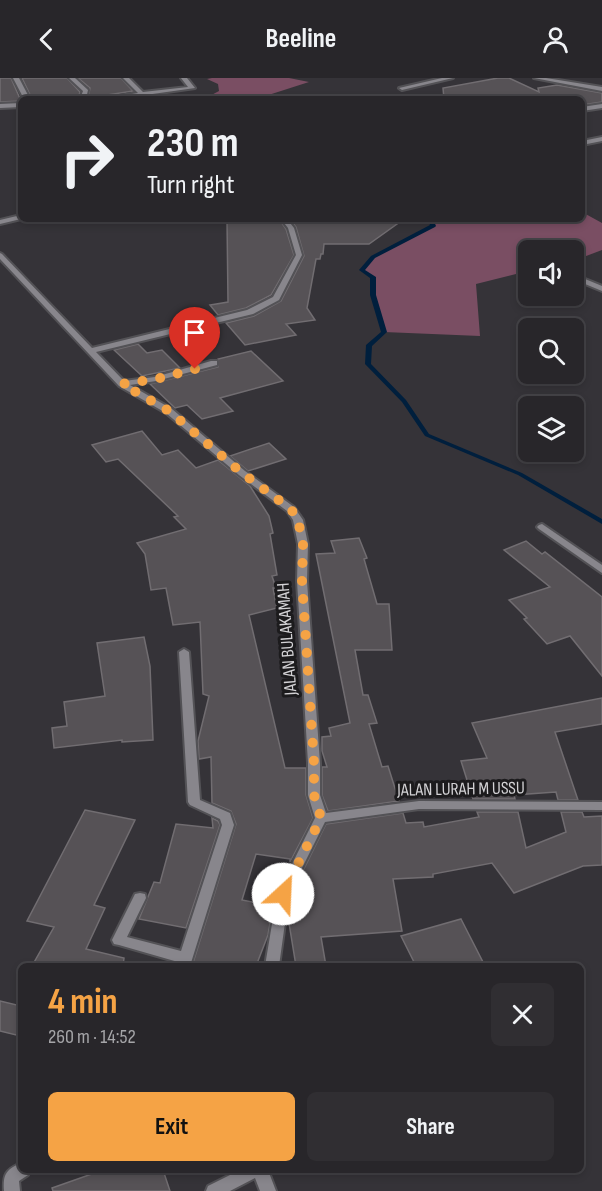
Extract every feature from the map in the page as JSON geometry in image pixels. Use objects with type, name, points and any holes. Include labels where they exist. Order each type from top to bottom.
[{"type":"street","points":[[16,78],[25,96]]},
{"type":"street","points":[[72,78],[86,91],[84,96]]},
{"type":"street","points":[[126,78],[142,94]]},
{"type":"street","points":[[127,96],[192,88],[184,78]]},
{"type":"street","points":[[402,88],[450,78]]},
{"type":"street","points":[[538,78],[602,89]]},
{"type":"street","points":[[0,106],[18,105]]},
{"type":"street","points":[[585,109],[602,106]]},
{"type":"street","points":[[585,142],[602,139]]},
{"type":"street","points":[[0,222],[18,218]]},
{"type":"street","points":[[89,351],[250,312],[276,298],[299,255],[291,228],[286,222]]},
{"type":"street","name":"JALAN BULAKAMAH","points":[[0,255],[122,384],[169,411],[242,473],[291,509],[298,520],[303,544],[302,581],[314,751],[314,795],[321,818]]},
{"type":"street","points":[[584,281],[602,289]]},
{"type":"street","points":[[122,384],[156,379],[214,363]]},
{"type":"street","points":[[542,527],[602,570]]},
{"type":"street","points":[[140,898],[119,940],[184,962],[228,825],[226,816],[194,802],[184,652]]},
{"type":"street","name":"JALAN LURAH M USSU","points":[[321,818],[419,805],[602,806]]},
{"type":"street","points":[[272,963],[283,894],[321,818]]},
{"type":"street","points":[[214,1191],[252,1173]]},
{"type":"street","points":[[259,1173],[268,1191]]},
{"type":"shaded area","points":[[289,78],[309,82],[265,96],[210,96],[219,91],[218,84],[207,79]]},
{"type":"shaded area","points":[[585,214],[602,223],[602,250],[584,257],[584,240],[518,240],[518,274],[476,284],[480,336],[384,332],[373,295],[373,277],[362,270],[373,257],[432,227],[431,222],[585,222]]},
{"type":"building","points":[[0,78],[11,78],[19,96],[18,101],[0,102]]},
{"type":"building","points":[[22,78],[67,78],[80,92],[79,96],[31,96]]},
{"type":"building","points":[[78,78],[121,78],[133,91],[88,96],[90,88]]},
{"type":"building","points":[[509,78],[539,92],[538,88],[557,85],[602,93],[602,102],[585,105],[585,96],[444,96],[443,88]]},
{"type":"building","points":[[227,222],[281,222],[286,229],[294,255],[271,295],[246,308],[218,315],[210,305],[228,302]]},
{"type":"building","points":[[292,222],[400,222],[369,244],[324,244],[323,254],[320,259],[316,259],[307,308],[315,320],[286,324],[296,335],[245,345],[226,323],[254,316],[281,301],[304,256],[296,227]]},
{"type":"building","points":[[138,344],[147,353],[162,350],[180,368],[142,376],[114,350]]},
{"type":"building","points":[[251,351],[283,381],[220,398],[233,411],[202,419],[187,405],[175,408],[150,384],[218,367],[218,359]]},
{"type":"building","points":[[142,431],[162,455],[178,450],[196,468],[218,460],[250,486],[269,516],[277,575],[272,576],[276,588],[273,588],[277,608],[249,615],[285,768],[306,768],[306,795],[313,818],[290,862],[290,859],[256,854],[242,900],[273,906],[268,935],[257,963],[193,963],[236,824],[231,811],[212,803],[211,757],[199,759],[198,741],[209,696],[203,694],[200,622],[173,625],[166,588],[151,590],[145,554],[137,543],[186,529],[174,517],[178,516],[118,459],[106,462],[92,445]]},
{"type":"building","points":[[269,443],[286,459],[248,471],[230,456]]},
{"type":"building","points":[[359,538],[367,558],[364,559],[377,604],[389,604],[392,650],[355,650],[363,695],[368,695],[377,723],[369,724],[382,767],[388,766],[399,801],[328,811],[322,795],[322,767],[327,767],[322,751],[322,737],[331,736],[329,728],[350,723],[316,554],[335,553],[331,541]]},
{"type":"building","points":[[526,541],[542,554],[545,552],[602,597],[602,676],[570,636],[547,644],[524,619],[527,618],[509,600],[550,587],[504,550]]},
{"type":"building","points":[[144,637],[150,666],[153,740],[122,742],[122,740],[54,748],[52,728],[67,726],[64,702],[105,696],[97,643]]},
{"type":"building","points":[[602,698],[602,724],[555,732],[578,800],[558,800],[556,792],[514,795],[515,799],[473,799],[461,761],[487,758],[472,723]]},
{"type":"building","points":[[85,810],[135,820],[94,905],[105,908],[86,949],[124,958],[123,963],[34,963],[54,927],[27,921]]},
{"type":"building","points":[[477,812],[518,812],[526,848],[566,832],[561,812],[582,812],[584,817],[602,816],[602,865],[583,866],[514,893],[492,863],[433,874],[433,877],[393,879],[402,931],[321,937],[325,963],[296,963],[288,917],[289,909],[292,909],[292,893],[326,824],[403,813],[406,823],[423,822],[424,827],[479,817]]},
{"type":"building","points":[[212,818],[220,825],[186,928],[139,919],[154,882],[160,883],[176,824],[213,828]]},
{"type":"building","points":[[461,919],[483,963],[414,963],[401,936]]},
{"type":"building","points":[[0,1001],[18,1005],[16,1035],[0,1031]]},
{"type":"building","points":[[94,1173],[164,1173],[170,1191],[53,1191],[52,1188]]},
{"type":"waterway","points":[[431,222],[433,226],[373,257],[362,270],[373,277],[373,295],[384,332],[369,345],[368,364],[404,401],[427,435],[520,474],[602,522]]},
{"type":"route","points":[[195,369],[156,379],[122,384],[169,411],[242,473],[291,509],[298,520],[303,544],[302,581],[314,795],[321,818],[283,894]]}]
